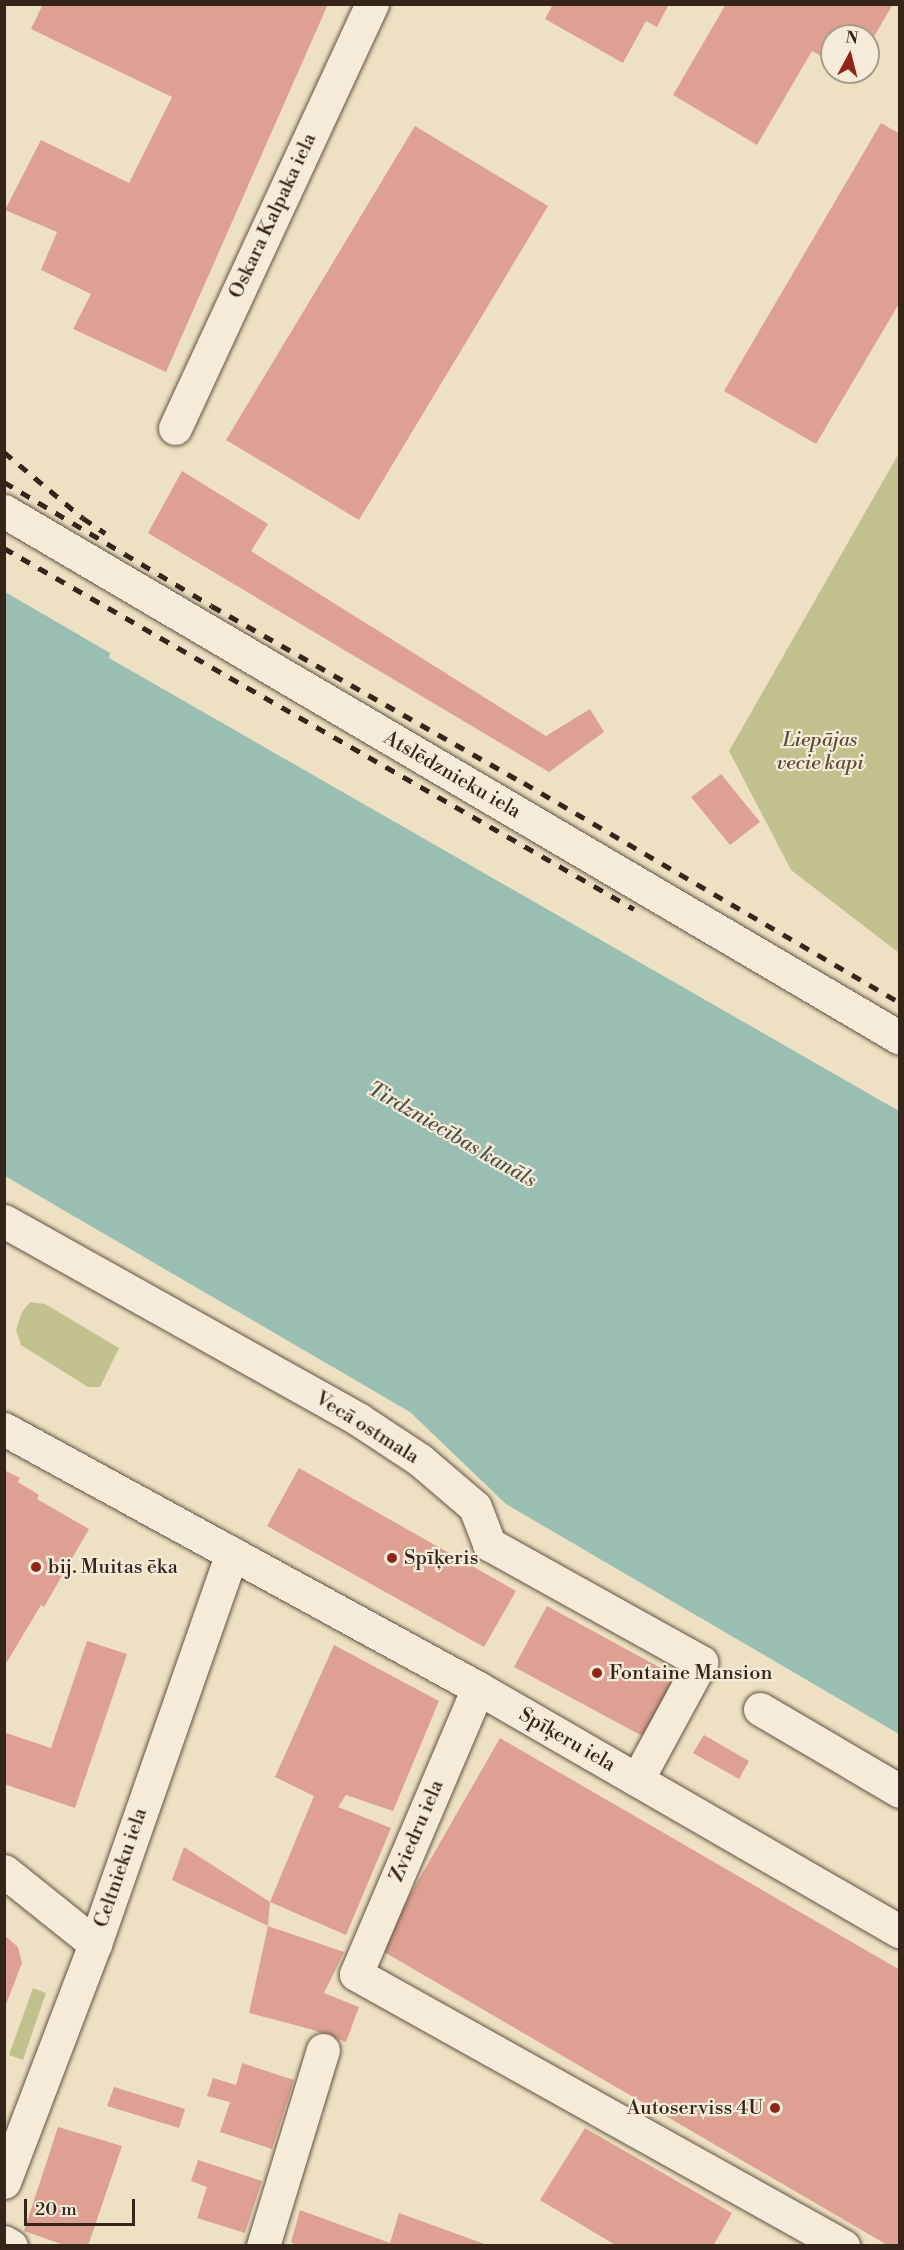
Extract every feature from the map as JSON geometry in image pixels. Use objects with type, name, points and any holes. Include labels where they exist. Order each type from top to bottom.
[{"type":"street","name":"Oskara Kalpaka iela","points":[[175,428],[372,4]]},
{"type":"street","name":"Atslēdznieku iela","points":[[4,512],[900,1038]]},
{"type":"street","name":"Vecā ostmala","points":[[6,1225],[358,1419],[420,1460],[475,1507],[489,1544],[701,1662],[637,1780]]},
{"type":"street","name":"Spīķeru iela","points":[[4,1429],[478,1688],[900,1932]]},
{"type":"street","name":"Celtnieku iela","points":[[4,2182],[95,1944],[232,1553]]},
{"type":"street","name":"Zviedru iela","points":[[478,1688],[356,1974],[843,2246]]},
{"type":"street","points":[[760,1709],[900,1791]]},
{"type":"street","points":[[4,1871],[95,1944]]},
{"type":"street","points":[[263,2246],[323,2050]]},
{"type":"street","points":[[4,2242],[11,2246]]},
{"type":"green space","name":"Liepājas vecie kapi","points":[[899,453],[899,953],[791,870],[729,751]]},
{"type":"green space","points":[[30,1302],[45,1304],[119,1348],[100,1387],[88,1387],[21,1345],[16,1330],[22,1312]]},
{"type":"green space","points":[[33,1988],[46,1993],[23,2060],[9,2055]]},
{"type":"water","name":"Tirdzniecības kanāls","points":[[5,592],[110,653],[109,658],[899,1111],[899,1734],[506,1504],[410,1412],[5,1176]]},
{"type":"building","points":[[43,4],[328,4],[166,372],[73,329],[91,294],[41,270],[57,232],[5,210],[41,140],[129,183],[172,97],[31,29]]},
{"type":"building","points":[[553,4],[669,4],[657,27],[646,21],[623,63],[545,19]]},
{"type":"building","points":[[726,4],[893,4],[880,26],[880,24],[820,24],[820,55],[812,51],[757,145],[673,95]]},
{"type":"building","points":[[881,123],[900,134],[900,302],[816,444],[724,391]]},
{"type":"building","points":[[415,126],[548,206],[359,520],[226,440]]},
{"type":"building","points":[[182,471],[268,524],[251,551],[546,736],[590,709],[604,732],[549,772],[148,533]]},
{"type":"building","points":[[721,774],[760,822],[730,845],[691,797]]},
{"type":"building","name":"Spīķeris","points":[[299,1468],[516,1591],[484,1647],[267,1526]]},
{"type":"building","name":"bij. Muitas ēka","points":[[4,1470],[20,1478],[18,1482],[39,1495],[37,1499],[89,1529],[44,1607],[41,1605],[4,1667]]},
{"type":"building","name":"Fontaine Mansion","points":[[547,1606],[681,1679],[648,1739],[514,1667]]},
{"type":"building","points":[[87,1641],[127,1654],[75,1808],[4,1784],[4,1737],[6,1733],[51,1748]]},
{"type":"building","points":[[334,1645],[439,1701],[393,1811],[346,1795],[338,1807],[391,1828],[346,1935],[270,1902],[314,1796],[275,1777]]},
{"type":"building","points":[[704,1735],[749,1761],[739,1779],[693,1753]]},
{"type":"building","name":"Autoserviss 4U","points":[[500,1738],[900,1970],[900,2246],[889,2246],[379,1949]]},
{"type":"building","points":[[184,1847],[270,1902],[268,1926],[172,1880]]},
{"type":"building","points":[[268,1926],[344,1952],[324,1993],[359,2007],[346,2042],[310,2029],[249,2013]]},
{"type":"building","points":[[4,1935],[18,1947],[22,1963],[5,2007]]},
{"type":"building","points":[[242,2063],[294,2080],[272,2149],[220,2132],[230,2102],[207,2096],[213,2078],[236,2085]]},
{"type":"building","points":[[114,2087],[185,2109],[179,2128],[107,2106]]},
{"type":"building","points":[[58,2127],[122,2146],[88,2246],[67,2246],[24,2231]]},
{"type":"building","points":[[585,2128],[732,2213],[713,2246],[617,2246],[540,2200]]},
{"type":"building","points":[[198,2160],[262,2181],[245,2233],[197,2218],[207,2187],[191,2181]]},
{"type":"building","points":[[300,2210],[390,2243],[399,2213],[490,2246],[299,2246],[291,2242]]},
{"type":"railway","points":[[4,452],[83,518],[105,533]]},
{"type":"railway","points":[[4,482],[212,606],[524,783],[900,1003]]},
{"type":"railway","points":[[4,548],[634,909]]},
{"type":"place","name":"Spīķeris","points":[[392,1558]]},
{"type":"place","name":"bij. Muitas ēka","points":[[36,1567]]},
{"type":"place","name":"Fontaine Mansion","points":[[597,1673]]},
{"type":"place","name":"Autoserviss 4U","points":[[775,2108]]}]
